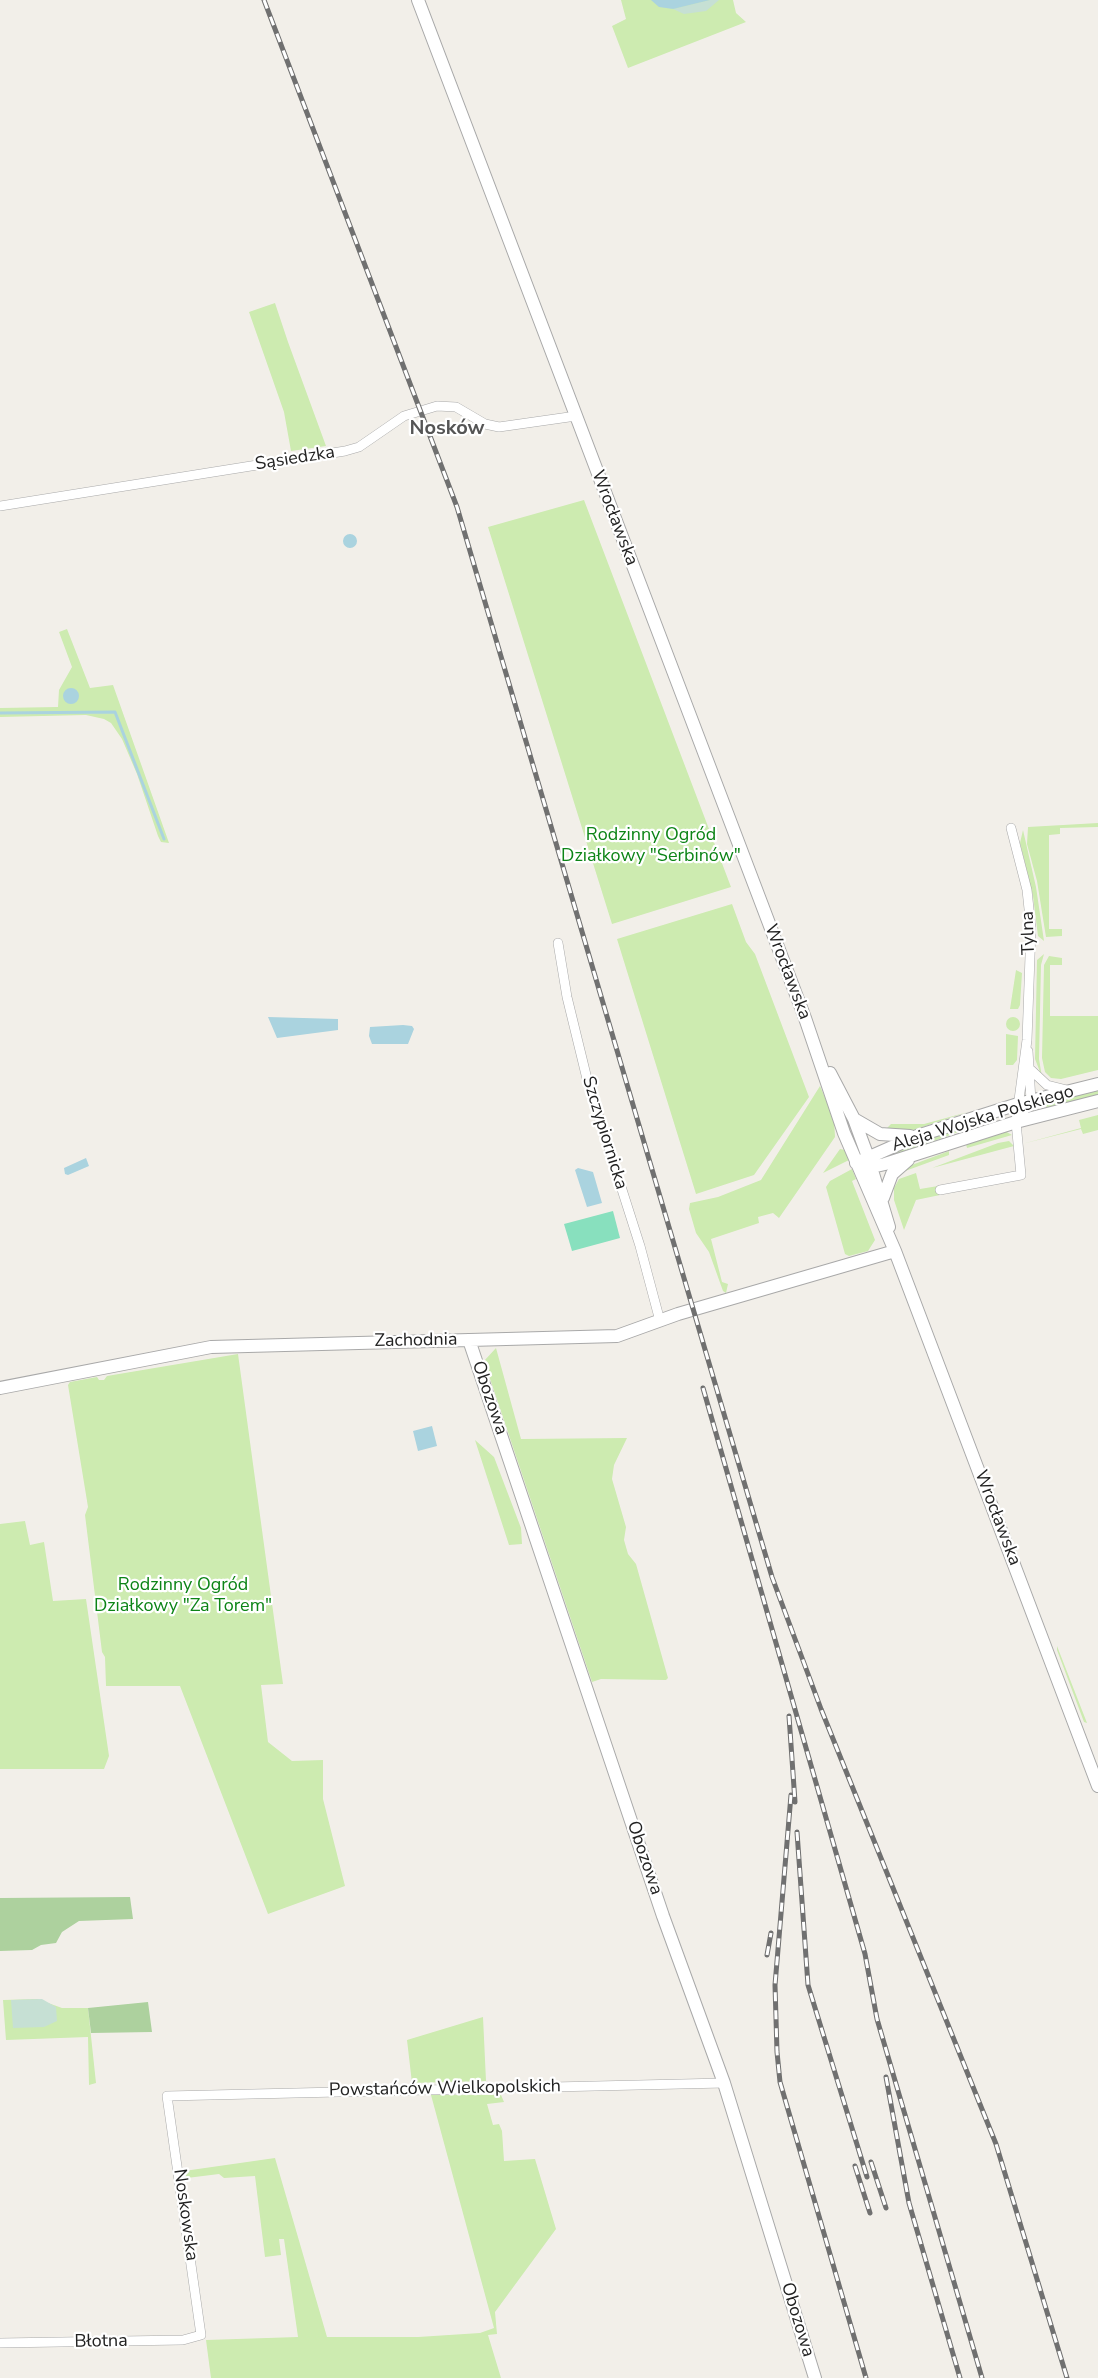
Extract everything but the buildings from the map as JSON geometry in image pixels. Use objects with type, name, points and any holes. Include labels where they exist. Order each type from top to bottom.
[{"type":"street","name":"Wrocławska","points":[[417,0],[811,1036],[856,1163],[895,1251],[1098,1786]]},
{"type":"street","name":"Sąsiedzka","points":[[0,507],[345,451],[359,447],[404,416],[437,406],[456,407],[485,424],[498,427],[576,416]]},
{"type":"street","name":"Tylna","points":[[940,1190],[1021,1175],[1016,1122],[1027,1040],[1031,928],[1027,890],[1011,828]]},
{"type":"street","name":"Szczypiornicka","points":[[558,943],[567,997],[588,1083],[640,1246],[660,1321]]},
{"type":"street","name":"Wrocławska","points":[[811,1036],[854,1119],[883,1198],[895,1251]]},
{"type":"street","name":"Tylna","points":[[1027,1040],[1031,1070],[1031,1101]]},
{"type":"street","points":[[1031,1070],[1047,1085],[1069,1091]]},
{"type":"street","name":"Aleja Wojska Polskiego","points":[[870,1162],[917,1136],[1018,1104],[1098,1084]]},
{"type":"street","points":[[1016,1122],[1031,1101]]},
{"type":"street","name":"Aleja Wojska Polskiego","points":[[870,1162],[913,1156],[1016,1122],[1098,1101]]},
{"type":"street","points":[[854,1119],[880,1134],[917,1136]]},
{"type":"street","points":[[883,1198],[892,1174],[913,1156]]},
{"type":"street","points":[[856,1163],[870,1162]]},
{"type":"street","name":"Zachodnia","points":[[0,1388],[211,1347],[607,1337],[627,1333],[660,1321],[895,1251]]},
{"type":"street","name":"Obozowa","points":[[469,1340],[663,1916],[724,2083],[815,2378]]},
{"type":"street","name":"Powstańców Wielkopolskich","points":[[167,2096],[724,2083]]},
{"type":"street","name":"Noskowska","points":[[167,2096],[201,2335]]},
{"type":"street","name":"Błotna","points":[[0,2343],[183,2340],[201,2335]]},
{"type":"green space","points":[[621,0],[733,0],[736,13],[746,22],[628,68],[612,26],[626,19]]},
{"type":"green space","points":[[719,0],[706,11],[684,14],[673,9]]},
{"type":"green space","points":[[275,303],[326,446],[291,451],[284,412],[249,312]]},
{"type":"green space","name":"Rodzinny Ogród Działkowy \"Serbinów\"","points":[[584,500],[731,887],[612,924],[488,527]]},
{"type":"green space","points":[[67,629],[90,688],[113,685],[169,843],[161,842],[158,836],[137,774],[122,739],[111,723],[86,715],[0,717],[0,708],[58,707],[59,690],[72,667],[59,632]]},
{"type":"green space","points":[[1098,823],[1098,827],[1060,828],[1060,834],[1049,835],[1049,929],[1062,929],[1062,936],[1046,937],[1037,881],[1027,844],[1028,827]]},
{"type":"green space","points":[[1023,830],[1036,887],[1044,941],[1038,936],[1033,896],[1020,843]]},
{"type":"green space","name":"Rodzinny Ogród Działkowy \"Serbinów\"","points":[[732,904],[746,942],[755,954],[809,1097],[754,1175],[696,1194],[617,939]]},
{"type":"green space","points":[[1044,954],[1041,965],[1039,1059],[1042,1077],[1035,1059],[1037,960]]},
{"type":"green space","points":[[1049,956],[1062,958],[1062,965],[1050,965],[1050,1016],[1098,1016],[1098,1070],[1061,1079],[1051,1078],[1045,1072],[1042,1058],[1044,965]]},
{"type":"green space","points":[[1016,970],[1022,973],[1020,1005],[1018,1009],[1010,1009]]},
{"type":"green space","points":[[1013,1017],[1018,1019],[1020,1024],[1018,1029],[1013,1031],[1008,1029],[1006,1024],[1008,1019]]},
{"type":"green space","points":[[1006,1034],[1018,1036],[1017,1060],[1013,1065],[1006,1065]]},
{"type":"green space","points":[[820,1086],[834,1119],[835,1137],[779,1218],[773,1213],[758,1217],[759,1223],[711,1239],[722,1282],[728,1284],[726,1293],[723,1291],[709,1252],[696,1233],[689,1209],[690,1203],[718,1197],[761,1180]]},
{"type":"green space","points":[[1098,1089],[1098,1096],[1047,1108],[1045,1102]]},
{"type":"green space","points":[[968,1112],[907,1132],[886,1129],[891,1124],[924,1124]]},
{"type":"green space","points":[[1003,1115],[889,1158],[887,1152]]},
{"type":"green space","points":[[1098,1115],[1098,1130],[1083,1134],[1081,1129],[1022,1144],[1081,1128],[1079,1120]]},
{"type":"green space","points":[[1005,1131],[1012,1135],[967,1148],[966,1144]]},
{"type":"green space","points":[[1009,1141],[1014,1146],[932,1168],[998,1143]]},
{"type":"green space","points":[[840,1149],[845,1150],[849,1160],[823,1173]]},
{"type":"green space","points":[[949,1151],[949,1155],[897,1174],[909,1166]]},
{"type":"green space","points":[[852,1169],[856,1179],[852,1181],[875,1240],[868,1251],[849,1256],[845,1254],[826,1187],[830,1181]]},
{"type":"green space","points":[[916,1173],[920,1189],[938,1186],[940,1195],[916,1200],[904,1230],[894,1200],[894,1188],[899,1179]]},
{"type":"green space","points":[[613,1211],[620,1238],[572,1251],[564,1224]]},
{"type":"green space","points":[[496,1348],[521,1439],[627,1438],[614,1465],[612,1479],[626,1527],[624,1540],[628,1554],[636,1564],[668,1678],[666,1680],[601,1679],[592,1682],[484,1361]]},
{"type":"green space","name":"Rodzinny Ogród Działkowy \"Za Torem\"","points":[[238,1354],[283,1684],[261,1685],[268,1742],[292,1761],[323,1760],[323,1799],[345,1886],[268,1914],[180,1686],[106,1686],[105,1657],[102,1652],[85,1515],[88,1507],[68,1385],[70,1382],[97,1377],[99,1380],[104,1380],[107,1376]]},
{"type":"green space","points":[[475,1440],[494,1457],[521,1528],[522,1544],[509,1545]]},
{"type":"green space","points":[[25,1521],[30,1545],[44,1542],[53,1601],[86,1599],[109,1756],[104,1769],[0,1769],[0,1524]]},
{"type":"green space","points":[[1057,1646],[1087,1723],[1084,1722]]},
{"type":"green space","points":[[130,1897],[133,1919],[79,1921],[62,1932],[56,1943],[41,1945],[32,1950],[0,1951],[0,1898]]},
{"type":"green space","points":[[37,1999],[62,2008],[88,2008],[96,2083],[89,2085],[88,2037],[6,2040],[3,2000]]},
{"type":"green space","points":[[42,1999],[56,2007],[57,2021],[44,2027],[13,2028],[11,2000]]},
{"type":"green space","points":[[148,2002],[152,2032],[91,2033],[88,2008]]},
{"type":"green space","points":[[483,2017],[486,2081],[412,2083],[407,2040]]},
{"type":"green space","points":[[431,2095],[501,2095],[504,2102],[487,2104],[493,2125],[499,2124],[502,2131],[504,2161],[535,2159],[556,2229],[495,2312],[497,2334],[488,2335],[501,2378],[211,2378],[206,2340],[298,2337],[284,2239],[279,2239],[281,2255],[265,2257],[255,2176],[224,2178],[219,2174],[187,2178],[184,2171],[275,2158],[327,2337],[418,2337],[480,2333],[494,2328]]},
{"type":"water","points":[[651,0],[710,0],[673,9],[659,7]]},
{"type":"water","points":[[350,534],[355,536],[357,541],[355,546],[350,548],[345,546],[343,541],[345,536]]},
{"type":"water","points":[[71,688],[79,696],[71,704],[63,696]]},
{"type":"water","points":[[268,1017],[338,1019],[338,1030],[277,1038]]},
{"type":"water","points":[[412,1026],[414,1029],[408,1044],[372,1044],[369,1036],[370,1027]]},
{"type":"water","points":[[86,1158],[89,1166],[68,1175],[65,1174],[64,1168]]},
{"type":"water","points":[[578,1168],[593,1172],[602,1203],[587,1207],[575,1170]]},
{"type":"water","points":[[432,1426],[437,1446],[418,1451],[413,1431]]},
{"type":"waterway","points":[[0,713],[115,712],[164,839]]},
{"type":"railway","points":[[264,0],[457,507],[772,1577],[821,1709],[996,2144],[1067,2378]]},
{"type":"railway","points":[[703,1388],[865,1954],[877,2019],[982,2378]]},
{"type":"railway","points":[[789,1716],[795,1802]]},
{"type":"railway","points":[[791,1795],[775,1985],[780,2082],[866,2378]]},
{"type":"railway","points":[[797,1832],[808,1985],[867,2177]]},
{"type":"railway","points":[[767,1955],[771,1933]]},
{"type":"railway","points":[[886,2077],[909,2203],[960,2378]]},
{"type":"railway","points":[[871,2162],[886,2208]]},
{"type":"railway","points":[[855,2166],[870,2213]]},
{"type":"district","name":"Nosków","points":[[447,429]]}]
